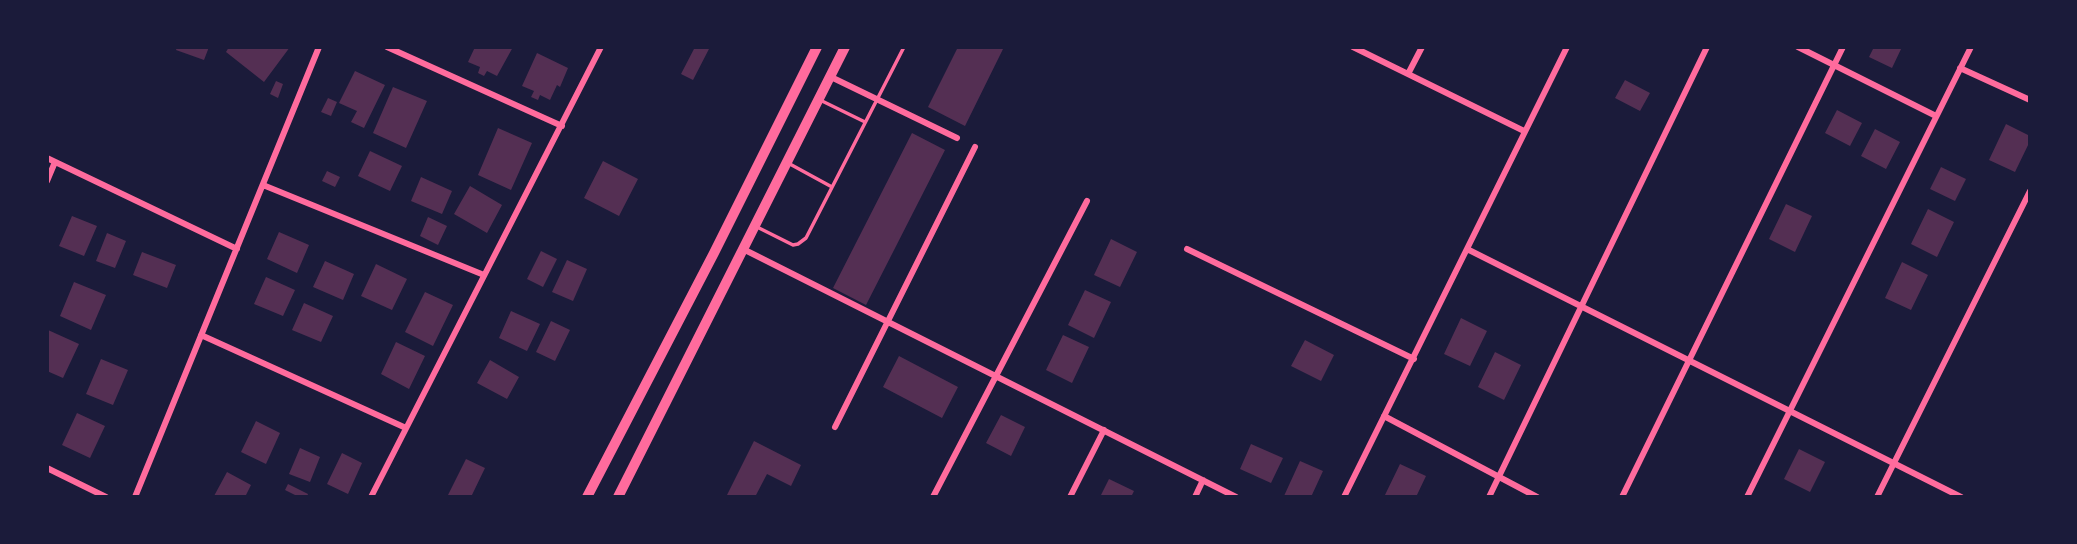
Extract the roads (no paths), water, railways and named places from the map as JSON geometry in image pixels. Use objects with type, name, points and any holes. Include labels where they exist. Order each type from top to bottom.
[{"type":"highway","points":[[587,497],[817,47]]},
{"type":"highway","points":[[618,497],[845,47]]},
{"type":"street","points":[[135,497],[319,47]]},
{"type":"street","points":[[387,47],[562,126]]},
{"type":"street","points":[[371,497],[601,47]]},
{"type":"street","points":[[1353,47],[1524,131]]},
{"type":"street","points":[[1408,74],[1422,47]]},
{"type":"street","points":[[1344,497],[1567,47]]},
{"type":"street","points":[[1489,497],[1707,47]]},
{"type":"street","points":[[1798,47],[1936,117]]},
{"type":"street","points":[[1622,497],[1843,47]]},
{"type":"street","points":[[1746,497],[1971,47]]},
{"type":"street","points":[[1960,68],[2030,100]]},
{"type":"street","points":[[831,77],[957,138]]},
{"type":"street","points":[[835,427],[975,147]]},
{"type":"street","points":[[47,158],[237,249]]},
{"type":"street","points":[[47,181],[55,162]]},
{"type":"street","points":[[263,185],[484,275]]},
{"type":"street","points":[[1877,497],[2030,191]]},
{"type":"street","points":[[933,497],[1087,201]]},
{"type":"street","points":[[743,249],[1236,497]]},
{"type":"street","points":[[1467,249],[1961,497]]},
{"type":"street","points":[[1187,250],[1414,359]]},
{"type":"street","points":[[201,335],[406,428]]},
{"type":"street","points":[[1384,416],[1537,497]]},
{"type":"street","points":[[1070,497],[1104,430]]},
{"type":"street","points":[[47,468],[106,497]]},
{"type":"street","points":[[1195,497],[1203,480]]},
{"type":"lane","points":[[755,226],[787,243],[798,244],[806,238],[904,47]]},
{"type":"lane","points":[[819,99],[865,122]]},
{"type":"lane","points":[[787,163],[832,187]]}]
